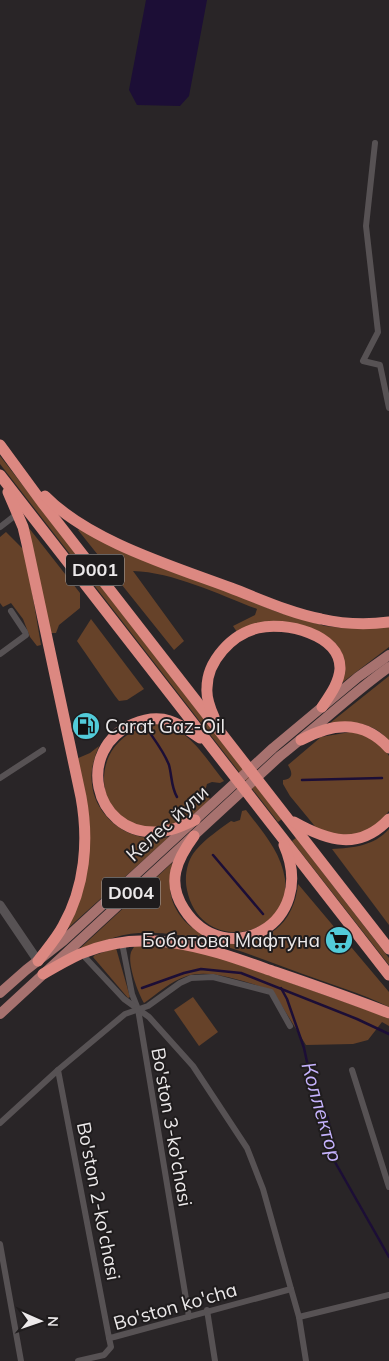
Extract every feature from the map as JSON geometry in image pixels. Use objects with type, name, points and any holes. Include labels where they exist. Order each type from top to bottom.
[{"type":"highway","name":"D001","points":[[0,445],[44,505],[389,949]]},
{"type":"highway","points":[[18,469],[56,507],[76,520],[110,539],[160,561],[321,620],[360,624],[389,622]]},
{"type":"highway","name":"D001","points":[[0,475],[389,975]]},
{"type":"highway","points":[[0,475],[17,514],[27,544],[81,798],[85,833],[84,862],[72,907],[63,926],[38,961]]},
{"type":"highway","points":[[221,732],[208,699],[206,686],[209,673],[220,654],[229,644],[243,634],[261,627],[282,627],[306,632],[322,639],[332,648],[338,658],[339,672],[333,689],[322,706]]},
{"type":"highway","points":[[195,820],[166,832],[146,832],[130,827],[117,818],[102,799],[98,784],[98,766],[104,749],[116,734],[136,723],[152,718],[163,719],[177,724],[210,745]]},
{"type":"highway","points":[[301,740],[322,729],[348,727],[372,734],[389,748]]},
{"type":"highway","points":[[288,819],[324,837],[340,840],[366,836],[375,832],[389,819]]},
{"type":"highway","points":[[194,836],[179,857],[176,870],[176,890],[180,904],[191,919],[205,930],[222,937],[239,937],[255,934],[271,925],[278,919],[288,900],[291,882],[290,864],[285,847],[276,830]]},
{"type":"highway","points":[[43,974],[81,954],[122,943],[162,941],[205,948],[389,1013]]},
{"type":"main road","name":"D004","points":[[276,752],[322,706],[389,655]]},
{"type":"main road","name":"D004","points":[[276,752],[301,740],[364,685],[389,667]]},
{"type":"main road","name":"Келес йули","points":[[0,993],[64,941],[195,820],[216,809],[276,752]]},
{"type":"main road","name":"D004","points":[[43,974],[194,836],[216,809]]},
{"type":"main road","points":[[0,1014],[43,974]]},
{"type":"street","points":[[375,143],[366,226],[378,332],[363,361],[380,364],[389,408]]},
{"type":"street","points":[[0,527],[17,514]]},
{"type":"street","points":[[0,654],[26,635],[10,611]]},
{"type":"street","points":[[0,778],[43,750]]},
{"type":"street","points":[[0,906],[38,961]]},
{"type":"street","name":"Bo'ston 3-ko'chasi","points":[[122,943],[132,994],[138,1009],[189,1317]]},
{"type":"street","points":[[81,954],[124,999],[150,1017],[193,1066],[247,1148],[263,1189],[299,1317],[306,1361]]},
{"type":"street","points":[[0,1123],[58,1070],[125,1014],[148,1006],[180,983],[196,977],[212,977],[270,992],[290,1026]]},
{"type":"street","name":"Bo'ston 2-ko'chasi","points":[[58,1070],[109,1338]]},
{"type":"street","points":[[352,1070],[389,1187]]},
{"type":"street","points":[[0,1244],[21,1361]]},
{"type":"street","name":"Bo'ston ko'cha","points":[[78,1361],[104,1355],[111,1348],[109,1338],[291,1289]]},
{"type":"street","points":[[299,1317],[389,1295]]},
{"type":"street","points":[[208,1310],[215,1361]]},
{"type":"shaded area","points":[[146,0],[207,0],[189,96],[180,106],[137,105],[129,90]]},
{"type":"shaded area","points":[[0,456],[282,819],[278,822],[0,464]]},
{"type":"shaded area","points":[[25,523],[80,593],[80,608],[59,625],[56,633],[50,633]]},
{"type":"shaded area","points":[[80,529],[277,612],[325,626],[343,628],[389,627],[389,647],[339,685],[343,659],[341,651],[334,642],[317,631],[237,632],[233,626],[255,615],[257,609],[164,575],[133,571],[184,641],[174,650],[78,530]]},
{"type":"shaded area","points":[[6,532],[25,551],[41,645],[37,646],[30,637],[23,619],[11,603],[3,607],[0,603],[0,537]]},
{"type":"shaded area","points":[[91,619],[144,689],[127,700],[119,701],[77,641]]},
{"type":"shaded area","points":[[389,676],[389,741],[370,726],[346,722],[330,723]]},
{"type":"shaded area","points":[[153,723],[176,729],[185,736],[202,753],[224,781],[207,784],[205,791],[210,799],[193,815],[184,821],[161,827],[141,826],[129,822],[115,812],[109,802],[104,781],[108,759],[113,749],[127,735]]},
{"type":"shaded area","points":[[356,731],[379,744],[389,756],[389,811],[377,825],[363,833],[346,837],[318,830],[290,796],[283,784],[283,780],[291,775],[288,765],[321,737]]},
{"type":"shaded area","points":[[99,746],[93,765],[92,779],[97,802],[108,818],[115,825],[132,834],[148,838],[169,837],[66,930],[84,885],[76,759],[90,753]]},
{"type":"shaded area","points":[[246,810],[270,842],[283,869],[285,879],[283,899],[275,915],[261,926],[244,931],[226,931],[209,925],[196,911],[187,890],[187,869],[190,859],[200,846],[231,821],[240,820],[242,811]]},
{"type":"shaded area","points":[[389,829],[389,925],[332,849],[355,847],[370,843]]},
{"type":"shaded area","points":[[296,838],[389,958],[389,965],[292,841]]},
{"type":"shaded area","points":[[172,863],[171,895],[174,905],[184,920],[198,931],[214,939],[232,942],[250,941],[266,935],[280,925],[291,910],[298,884],[389,992],[389,1007],[356,993],[222,945],[181,935],[139,933],[123,935],[75,953]]},
{"type":"shaded area","points":[[135,945],[189,947],[387,1017],[389,1019],[389,1026],[382,1022],[368,1040],[353,1044],[306,1045],[272,990],[218,975],[197,974],[181,978],[144,1003],[136,986],[130,964],[131,952]]},
{"type":"shaded area","points":[[116,948],[130,997],[128,998],[93,957]]},
{"type":"shaded area","points":[[193,997],[218,1032],[199,1046],[174,1010]]},
{"type":"waterway","name":"Коллектор","points":[[150,733],[167,761],[177,797]]},
{"type":"waterway","points":[[302,780],[382,778]]},
{"type":"waterway","name":"Коллектор","points":[[213,855],[263,914]]},
{"type":"waterway","points":[[142,988],[201,969],[241,973],[357,1019],[389,1034]]},
{"type":"waterway","name":"Коллектор","points":[[281,988],[287,999],[304,1048],[312,1085],[328,1118],[335,1162],[389,1257]]},
{"type":"place","name":"Carat Gaz-Oil","points":[[86,726]]},
{"type":"place","name":"Боботова Мафтуна","points":[[339,940]]}]
